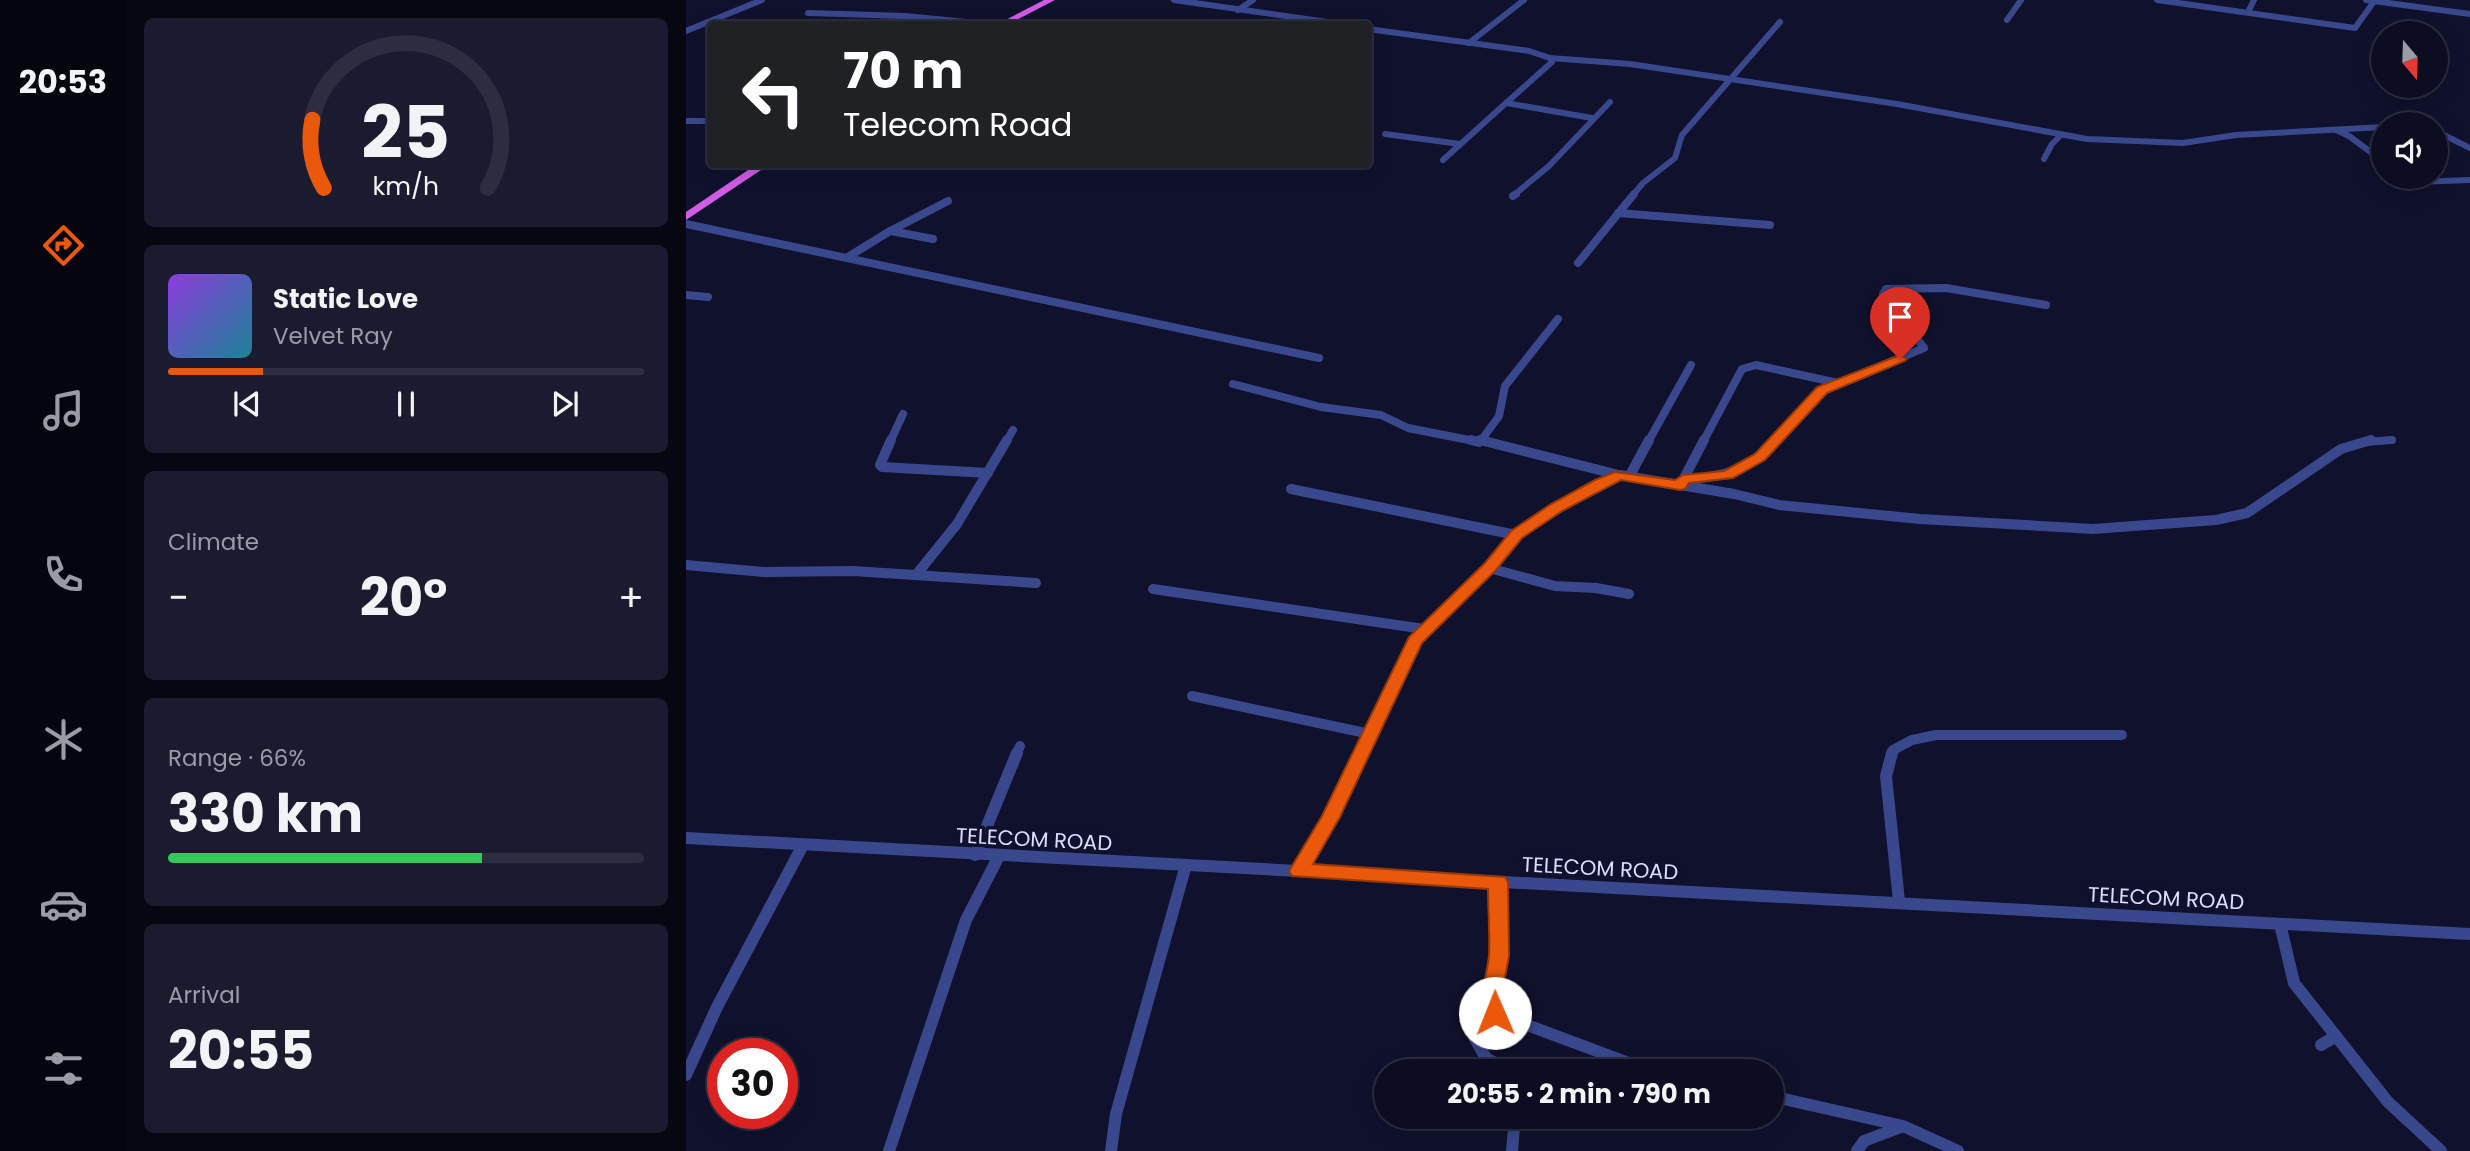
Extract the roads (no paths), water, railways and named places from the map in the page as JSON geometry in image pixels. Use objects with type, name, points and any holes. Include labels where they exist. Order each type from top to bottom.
[{"type":"highway","points":[[1009,21],[1051,0]]},
{"type":"highway","points":[[686,217],[759,168]]},
{"type":"street","points":[[710,21],[762,0]]},
{"type":"street","points":[[1174,0],[1319,21]]},
{"type":"street","points":[[1238,10],[1253,0]]},
{"type":"street","points":[[1469,43],[1524,0]]},
{"type":"street","points":[[2007,20],[2021,0]]},
{"type":"street","points":[[2157,0],[2355,28],[2374,1]]},
{"type":"street","points":[[2248,12],[2254,0]]},
{"type":"street","points":[[2366,0],[2470,14]]},
{"type":"street","points":[[808,13],[905,16],[956,21]]},
{"type":"street","points":[[686,22],[707,22]]},
{"type":"street","points":[[686,31],[707,22]]},
{"type":"street","points":[[1578,263],[1643,183],[1675,158],[1682,135],[1780,22]]},
{"type":"street","points":[[1372,30],[1528,51],[1550,58],[1630,64],[1732,78],[1807,92],[1897,104],[2087,139],[2183,143],[2236,135],[2371,128]]},
{"type":"street","points":[[1443,160],[1552,62],[1550,58]]},
{"type":"street","points":[[1513,196],[1549,166],[1610,102]]},
{"type":"street","points":[[1506,103],[1592,118]]},
{"type":"street","points":[[686,121],[707,121]]},
{"type":"street","points":[[2336,130],[2371,152]]},
{"type":"street","points":[[1385,134],[1460,144]]},
{"type":"street","points":[[2045,159],[2052,144],[2061,135]]},
{"type":"street","points":[[2448,137],[2470,148]]},
{"type":"street","points":[[2448,181],[2470,180]]},
{"type":"street","points":[[848,257],[890,231],[948,201]]},
{"type":"street","points":[[1618,213],[1770,225]]},
{"type":"street","points":[[686,224],[995,287],[1210,338],[1319,358]]},
{"type":"street","points":[[890,231],[933,239]]},
{"type":"street","points":[[1682,483],[1728,475],[1746,466],[1760,457],[1822,390],[1924,348],[1883,294],[1886,289],[1923,287],[1973,290],[2046,304]]},
{"type":"street","points":[[686,295],[708,297]]},
{"type":"street","points":[[1479,442],[1499,416],[1505,386],[1558,319]]},
{"type":"street","points":[[1299,871],[1331,817],[1415,640],[1489,568],[1516,535],[1556,507],[1600,483],[1624,476],[1690,365]]},
{"type":"street","points":[[1682,483],[1742,369],[1756,365],[1839,383]]},
{"type":"street","points":[[1233,384],[1321,407],[1381,415],[1408,428],[1624,476],[1682,483],[1779,505],[1920,519],[2093,529],[2216,520],[2247,513],[2341,449],[2372,440],[2392,440]]},
{"type":"street","points":[[903,414],[880,465],[882,467],[988,473]]},
{"type":"street","points":[[916,575],[934,557],[1013,430]]},
{"type":"street","points":[[1291,489],[1516,535]]},
{"type":"street","points":[[686,565],[764,572],[853,571],[1036,583]]},
{"type":"street","points":[[1489,568],[1555,586],[1597,588],[1629,594]]},
{"type":"street","points":[[1153,589],[1424,629]]},
{"type":"street","points":[[1192,696],[1292,715],[1332,728],[1370,734]]},
{"type":"street","points":[[1899,901],[1886,776],[1893,750],[1912,740],[1936,735],[2122,735]]},
{"type":"street","points":[[975,855],[1020,746]]},
{"type":"street","name":"TELECOM ROAD","points":[[686,838],[1899,901],[2470,934]]},
{"type":"street","points":[[686,1075],[718,1007],[803,845]]},
{"type":"street","points":[[888,1151],[900,1127],[966,920],[999,856]]},
{"type":"street","points":[[1111,1151],[1116,1114],[1186,865]]},
{"type":"street","points":[[1488,1059],[1474,1037],[1495,1013],[1493,988],[1499,956],[1498,882]]},
{"type":"street","points":[[2280,924],[2294,983],[2388,1102],[2441,1151]]},
{"type":"street","points":[[1495,1013],[1618,1059]]},
{"type":"street","points":[[2321,1045],[2336,1036]]},
{"type":"street","points":[[1784,1099],[1903,1126],[1958,1151]]},
{"type":"street","points":[[1857,1151],[1864,1141],[1903,1126]]},
{"type":"street","points":[[1512,1151],[1514,1129]]}]
